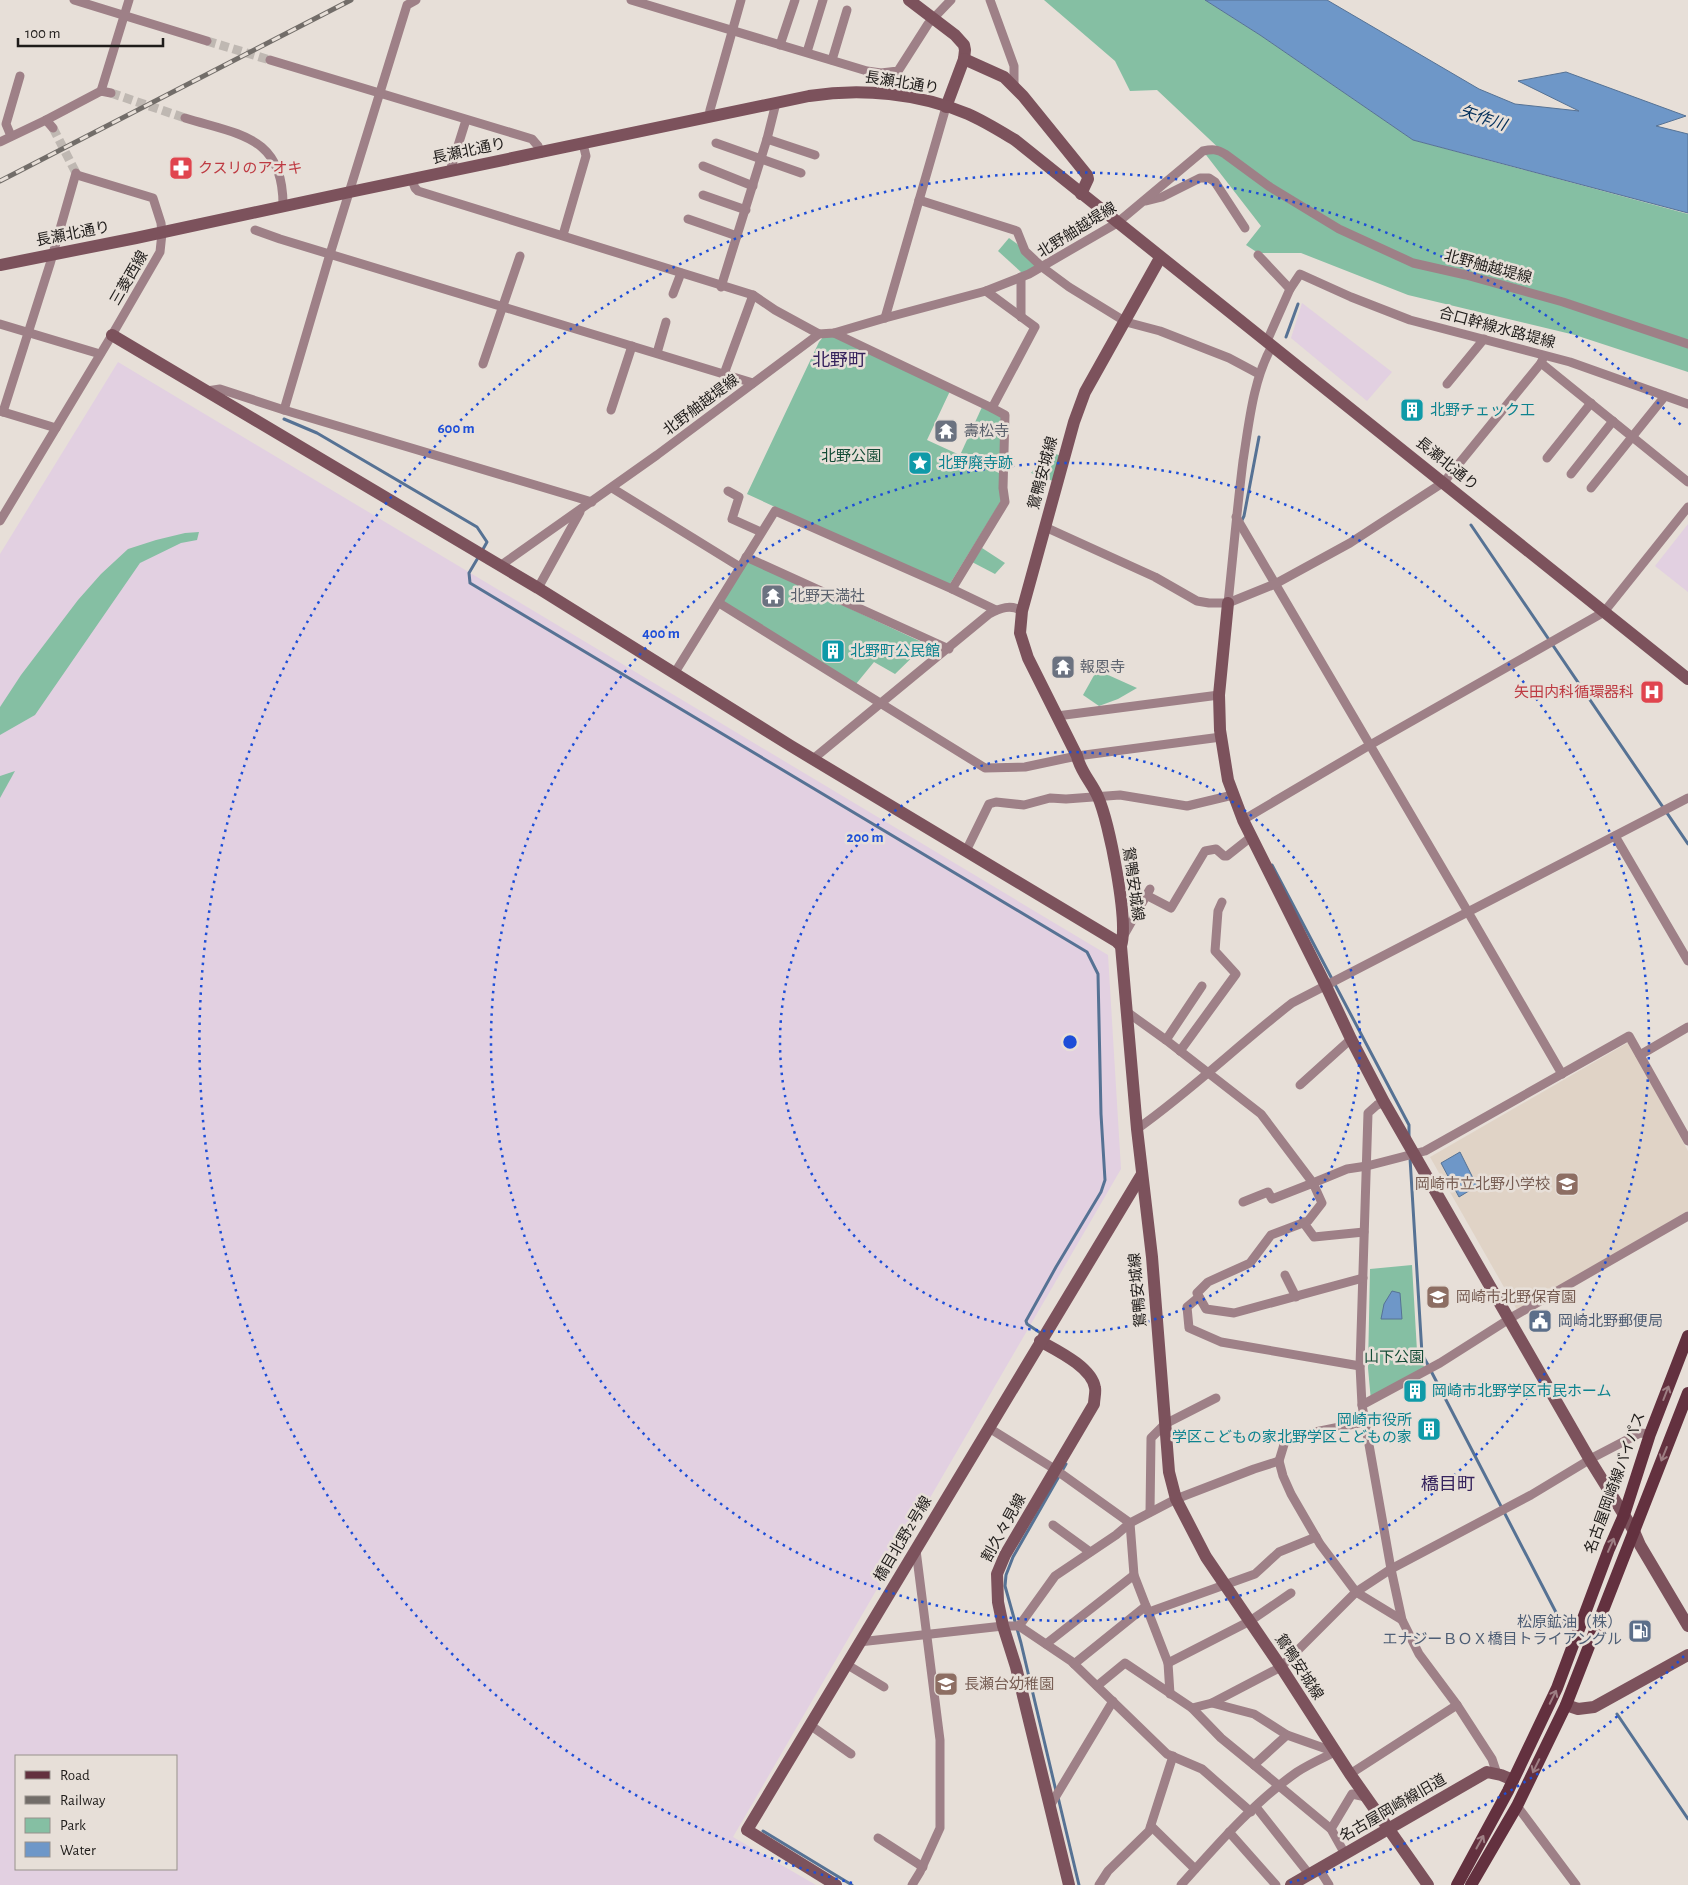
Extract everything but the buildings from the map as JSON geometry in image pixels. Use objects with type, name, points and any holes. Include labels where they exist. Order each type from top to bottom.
[{"type":"main road","name":"名古屋岡崎線バイパス","points":[[1456,1885],[1513,1780],[1557,1688],[1609,1549],[1624,1516],[1650,1434],[1688,1336]]},
{"type":"main road","points":[[1472,1885],[1518,1806],[1566,1705],[1688,1392]]},
{"type":"street","points":[[74,0],[207,41]]},
{"type":"street","points":[[0,142],[101,90],[129,0]]},
{"type":"street","points":[[284,410],[407,5],[416,0]]},
{"type":"street","points":[[631,0],[881,73],[898,71],[928,24],[934,20],[951,0]]},
{"type":"street","points":[[709,117],[741,0]]},
{"type":"street","points":[[780,44],[795,0]]},
{"type":"street","points":[[807,52],[822,0]]},
{"type":"street","points":[[885,318],[946,107],[966,50],[961,41],[909,0]]},
{"type":"street","points":[[990,0],[1014,66],[1014,86]]},
{"type":"street","points":[[832,60],[847,10]]},
{"type":"street","points":[[964,59],[1004,77],[1014,86],[1087,175],[1088,179],[1081,194]]},
{"type":"street","points":[[270,60],[532,139],[541,153]]},
{"type":"street","points":[[11,136],[6,124],[20,76]]},
{"type":"street","points":[[101,90],[111,93]]},
{"type":"street","name":"長瀬北通り","points":[[0,265],[162,233],[776,103],[837,92],[889,94],[946,107]]},
{"type":"street","points":[[721,287],[761,160],[776,103]]},
{"type":"street","points":[[946,107],[980,120],[1015,140],[1160,258]]},
{"type":"street","points":[[185,118],[245,136],[266,149],[275,162],[282,186],[283,206]]},
{"type":"street","points":[[46,120],[53,128]]},
{"type":"street","points":[[450,172],[466,120]]},
{"type":"street","points":[[767,139],[815,155]]},
{"type":"street","points":[[563,235],[586,156],[583,144]]},
{"type":"street","points":[[716,144],[801,173]]},
{"type":"street","name":"北野舳越堤線","points":[[500,566],[582,510],[819,334],[834,333],[986,291],[1042,267],[1118,224],[1203,151],[1218,150],[1270,187],[1339,229],[1413,263],[1466,275],[1563,302],[1688,344]]},
{"type":"street","points":[[703,166],[753,186]]},
{"type":"street","points":[[0,520],[56,428],[1,412],[28,332],[76,174],[152,198],[161,223],[162,233]]},
{"type":"street","points":[[1143,201],[1162,197],[1200,178],[1209,178],[1215,182],[1245,228]]},
{"type":"street","points":[[412,180],[418,191],[563,235],[721,287],[753,295],[775,310],[819,334]]},
{"type":"street","points":[[703,195],[746,210]]},
{"type":"street","points":[[919,200],[1017,231],[1025,251],[1042,267],[1069,287],[1126,322],[1160,331],[1229,358],[1260,374]]},
{"type":"street","points":[[688,220],[737,236]]},
{"type":"street","points":[[255,230],[753,383]]},
{"type":"street","name":"三菱西線","points":[[56,428],[160,252],[162,233]]},
{"type":"street","points":[[1258,254],[1290,289],[1260,374],[1247,434],[1236,517],[1219,695],[1220,737],[1233,795],[1251,837],[1384,1102],[1688,1626]]},
{"type":"street","points":[[483,364],[520,256]]},
{"type":"street","name":"長瀬北通り","points":[[1160,258],[1444,482],[1688,679]]},
{"type":"street","name":"鴛鴨安城線","points":[[1160,258],[1126,322],[1085,392],[1074,422],[1022,611],[1020,633],[1028,658],[1077,756],[1079,764],[1098,797],[1108,828],[1120,903],[1126,1012],[1136,1129],[1152,1258],[1169,1472],[1176,1499],[1206,1557],[1281,1667],[1335,1752],[1428,1885]]},
{"type":"street","points":[[673,294],[681,273]]},
{"type":"street","name":"合口幹線水路堤線","points":[[1290,289],[1300,274],[1351,297],[1410,320],[1484,339],[1543,360],[1570,362],[1688,404]]},
{"type":"street","points":[[1021,277],[1021,317]]},
{"type":"street","points":[[986,291],[1035,327],[992,408]]},
{"type":"street","points":[[724,374],[753,295]]},
{"type":"street","points":[[657,353],[666,322]]},
{"type":"street","points":[[0,324],[100,354]]},
{"type":"street","points":[[834,333],[1006,415],[1003,488],[1005,502],[952,589]]},
{"type":"street","points":[[112,335],[538,588],[813,759],[1116,941],[1122,941],[1148,892],[1171,908],[1205,851],[1216,849],[1224,856],[1227,856],[1251,837]]},
{"type":"street","points":[[1447,384],[1484,339]]},
{"type":"street","points":[[611,410],[632,346]]},
{"type":"street","points":[[1045,527],[1155,577],[1197,601],[1209,604],[1228,603],[1274,584],[1350,543],[1444,482],[1543,360],[1591,404],[1688,482]]},
{"type":"street","points":[[208,391],[220,389],[592,502]]},
{"type":"street","points":[[1591,488],[1665,396]]},
{"type":"street","points":[[1547,458],[1591,404]]},
{"type":"street","points":[[1571,474],[1613,421]]},
{"type":"street","points":[[612,488],[740,567]]},
{"type":"street","points":[[728,491],[739,497],[732,519],[761,532]]},
{"type":"street","points":[[1243,820],[1370,745],[1604,612],[1688,507]]},
{"type":"street","points":[[538,588],[582,510]]},
{"type":"street","points":[[674,674],[775,511],[996,610]]},
{"type":"street","points":[[1236,517],[1562,1074]]},
{"type":"street","points":[[746,556],[949,649]]},
{"type":"street","points":[[719,603],[985,768],[1025,767],[1077,756],[1220,737]]},
{"type":"street","points":[[813,759],[996,610],[1009,606],[1016,607],[1022,611]]},
{"type":"street","points":[[1057,716],[1219,695]]},
{"type":"street","points":[[966,851],[988,804],[996,802],[1024,805],[1050,798],[1066,799],[1120,795],[1187,806],[1233,795]]},
{"type":"street","points":[[1136,1129],[1207,1074],[1262,1026],[1292,1003],[1688,798]]},
{"type":"street","points":[[1615,836],[1688,961]]},
{"type":"street","points":[[1180,1051],[1236,974],[1215,951],[1218,911],[1222,902]]},
{"type":"street","points":[[1166,1040],[1202,986]]},
{"type":"street","points":[[1126,1012],[1166,1040],[1207,1074],[1261,1114],[1313,1183],[1322,1204],[1308,1220],[1271,1234],[1250,1262],[1208,1282],[1197,1293],[1206,1308],[1234,1313],[1363,1278]]},
{"type":"street","points":[[1640,1055],[1688,1027]]},
{"type":"street","points":[[1242,1202],[1268,1192],[1272,1199],[1347,1169],[1414,1155],[1434,1147],[1629,1036],[1688,1141]]},
{"type":"street","points":[[1300,1084],[1351,1039]]},
{"type":"street","points":[[1384,1102],[1368,1113],[1360,1366],[1364,1422],[1391,1569],[1402,1620],[1419,1654],[1457,1705],[1492,1759],[1497,1774],[1513,1780]]},
{"type":"street","name":"橋目北野2号線","points":[[836,1885],[746,1830],[1142,1174]]},
{"type":"street","points":[[1362,1405],[1440,1363],[1509,1320],[1688,1216]]},
{"type":"street","points":[[1303,1222],[1314,1237],[1364,1232]]},
{"type":"street","points":[[1285,1275],[1296,1297]]},
{"type":"street","points":[[1199,1296],[1187,1307],[1189,1328],[1220,1342],[1360,1366]]},
{"type":"street","name":"割久々見線","points":[[1040,1341],[1066,1356],[1087,1372],[1096,1388],[1094,1404],[1005,1555],[996,1574],[998,1602],[1003,1626],[1016,1667],[1036,1756],[1069,1885]]},
{"type":"street","points":[[1150,1512],[1151,1438],[1165,1424],[1216,1398]]},
{"type":"street","points":[[1364,1422],[1286,1438],[1279,1461],[1291,1494],[1316,1537],[1356,1592],[1402,1620]]},
{"type":"street","points":[[989,1428],[1056,1470],[1130,1523],[1134,1575],[1168,1663],[1170,1694]]},
{"type":"street","points":[[1192,1708],[1212,1703],[1281,1667],[1356,1592],[1391,1569],[1530,1496],[1640,1433],[1650,1434]]},
{"type":"street","points":[[1019,1626],[1055,1576],[1116,1535],[1130,1523],[1176,1499],[1254,1468],[1279,1461]]},
{"type":"street","points":[[1053,1525],[1090,1552]]},
{"type":"street","points":[[1074,1664],[1148,1609],[1255,1574],[1279,1552],[1316,1537]]},
{"type":"street","points":[[912,1885],[923,1867],[940,1828],[940,1740],[916,1550]]},
{"type":"street","points":[[1046,1644],[1134,1575]]},
{"type":"street","points":[[1168,1663],[1250,1621],[1292,1594]]},
{"type":"street","points":[[859,1642],[1003,1626],[1019,1626],[1074,1664],[1167,1754],[1202,1769],[1253,1809],[1329,1885]]},
{"type":"street","points":[[1566,1705],[1578,1709],[1594,1707],[1688,1655]]},
{"type":"street","points":[[1097,1686],[1126,1663],[1192,1708],[1221,1738],[1331,1829],[1345,1854]]},
{"type":"street","points":[[846,1664],[884,1687]]},
{"type":"street","points":[[1050,1806],[1113,1702]]},
{"type":"street","points":[[1212,1703],[1254,1714],[1287,1735],[1335,1752]]},
{"type":"street","points":[[1350,1774],[1457,1705]]},
{"type":"street","points":[[810,1725],[851,1754]]},
{"type":"street","points":[[1254,1765],[1287,1735]]},
{"type":"street","points":[[1181,1885],[1229,1832],[1253,1809],[1298,1771],[1335,1752]]},
{"type":"street","points":[[1098,1885],[1108,1871],[1149,1831],[1173,1756]]},
{"type":"street","name":"名古屋岡崎線旧道","points":[[1291,1885],[1488,1772],[1497,1774]]},
{"type":"street","points":[[1331,1829],[1352,1794],[1366,1797]]},
{"type":"street","points":[[1518,1806],[1576,1885]]},
{"type":"street","points":[[1151,1826],[1195,1869]]},
{"type":"street","points":[[1229,1832],[1276,1885]]},
{"type":"street","points":[[878,1838],[923,1867]]},
{"type":"shaded area","points":[[1302,303],[1392,372],[1367,401],[1291,338]]},
{"type":"shaded area","points":[[118,362],[1108,955],[1121,1169],[733,1837],[816,1885],[0,1885],[0,554]]},
{"type":"shaded area","points":[[1688,524],[1688,592],[1655,566]]},
{"type":"shaded area","name":"岡崎市立北野小学校","points":[[1629,1042],[1688,1151],[1688,1211],[1517,1310],[1430,1157]]},
{"type":"green space","points":[[1044,0],[1205,0],[1260,35],[1413,140],[1688,214],[1688,372],[1575,335],[1408,295],[1301,253],[1258,253],[1246,245],[1261,226],[1203,151],[1224,153],[1157,90],[1130,91],[1115,61]]},
{"type":"green space","points":[[1009,238],[1043,263],[1022,273],[998,251]]},
{"type":"green space","name":"北野公園","points":[[824,336],[835,337],[950,391],[927,440],[999,473],[1001,501],[948,587],[747,494],[819,342]]},
{"type":"green space","points":[[982,407],[1002,416],[1001,471],[961,453]]},
{"type":"green space","points":[[1048,451],[1061,456],[1053,481],[1031,473]]},
{"type":"green space","points":[[199,532],[197,540],[181,543],[140,563],[35,715],[0,735],[0,707],[21,675],[78,600],[101,574],[128,549],[185,533]]},
{"type":"green space","points":[[982,548],[1005,563],[995,574],[972,562]]},
{"type":"green space","points":[[746,560],[926,644],[895,674],[874,662],[856,684],[723,602]]},
{"type":"green space","points":[[1097,670],[1137,688],[1118,699],[1099,706],[1083,695]]},
{"type":"green space","points":[[15,771],[0,798],[0,776]]},
{"type":"green space","name":"山下公園","points":[[1412,1265],[1417,1351],[1425,1369],[1371,1401],[1368,1368],[1370,1269]]},
{"type":"water","name":"矢作川","points":[[1205,0],[1327,0],[1479,89],[1515,104],[1579,111],[1518,81],[1566,72],[1686,116],[1656,126],[1688,134],[1688,213],[1413,140],[1260,35]]},
{"type":"water","points":[[1460,1152],[1477,1186],[1459,1197],[1441,1163]]},
{"type":"water","points":[[1392,1291],[1400,1293],[1402,1319],[1381,1319],[1384,1304]]},
{"type":"waterway","points":[[1286,337],[1298,304]]},
{"type":"waterway","points":[[284,419],[317,433],[477,527],[487,542],[482,551]]},
{"type":"waterway","points":[[1241,522],[1244,516],[1259,437]]},
{"type":"waterway","points":[[1471,525],[1688,844]]},
{"type":"waterway","points":[[479,556],[469,573],[470,583],[1087,952],[1098,974],[1101,1114],[1105,1180],[1101,1192],[1026,1321],[1027,1324],[1042,1334]]},
{"type":"waterway","points":[[1272,865],[1409,1125],[1409,1137]]},
{"type":"waterway","points":[[1410,1158],[1422,1354],[1428,1365]]},
{"type":"waterway","points":[[1431,1371],[1562,1624]]},
{"type":"waterway","points":[[1056,1791],[1021,1643],[1005,1586],[1006,1575],[1013,1557],[1066,1464]]},
{"type":"waterway","points":[[1617,1714],[1688,1819]]},
{"type":"waterway","points":[[1058,1797],[1079,1885]]},
{"type":"waterway","points":[[763,1831],[852,1885]]},
{"type":"tunnel","points":[[207,41],[270,60]]},
{"type":"tunnel","points":[[111,93],[185,118]]},
{"type":"tunnel","points":[[53,128],[76,173]]},
{"type":"railway","points":[[0,181],[351,0]]},
{"type":"place","name":"クスリのアオキ","points":[[181,168]]},
{"type":"place","name":"北野チェック工","points":[[1412,410]]},
{"type":"place","name":"壽松寺","points":[[946,431]]},
{"type":"place","name":"北野廃寺跡","points":[[920,463]]},
{"type":"place","name":"北野天満社","points":[[773,596]]},
{"type":"place","name":"北野町公民館","points":[[833,651]]},
{"type":"place","name":"報恩寺","points":[[1063,667]]},
{"type":"place","name":"矢田内科循環器科","points":[[1652,692]]},
{"type":"place","name":"岡崎市立北野小学校","points":[[1567,1184]]},
{"type":"place","name":"岡崎市北野保育園","points":[[1438,1297]]},
{"type":"place","name":"岡崎北野郵便局","points":[[1540,1321]]},
{"type":"place","name":"岡崎市北野学区市民ホーム","points":[[1415,1391]]},
{"type":"place","name":"岡崎市役所 学区こどもの家北野学区こどもの家","points":[[1429,1429]]},
{"type":"place","name":"松原鉱油（株） エナジーＢＯＸ橋目トライアングル","points":[[1640,1631]]},
{"type":"place","name":"長瀬台幼稚園","points":[[946,1684]]},
{"type":"district","name":"北野町","points":[[839,361]]},
{"type":"district","name":"橋目町","points":[[1448,1485]]}]
